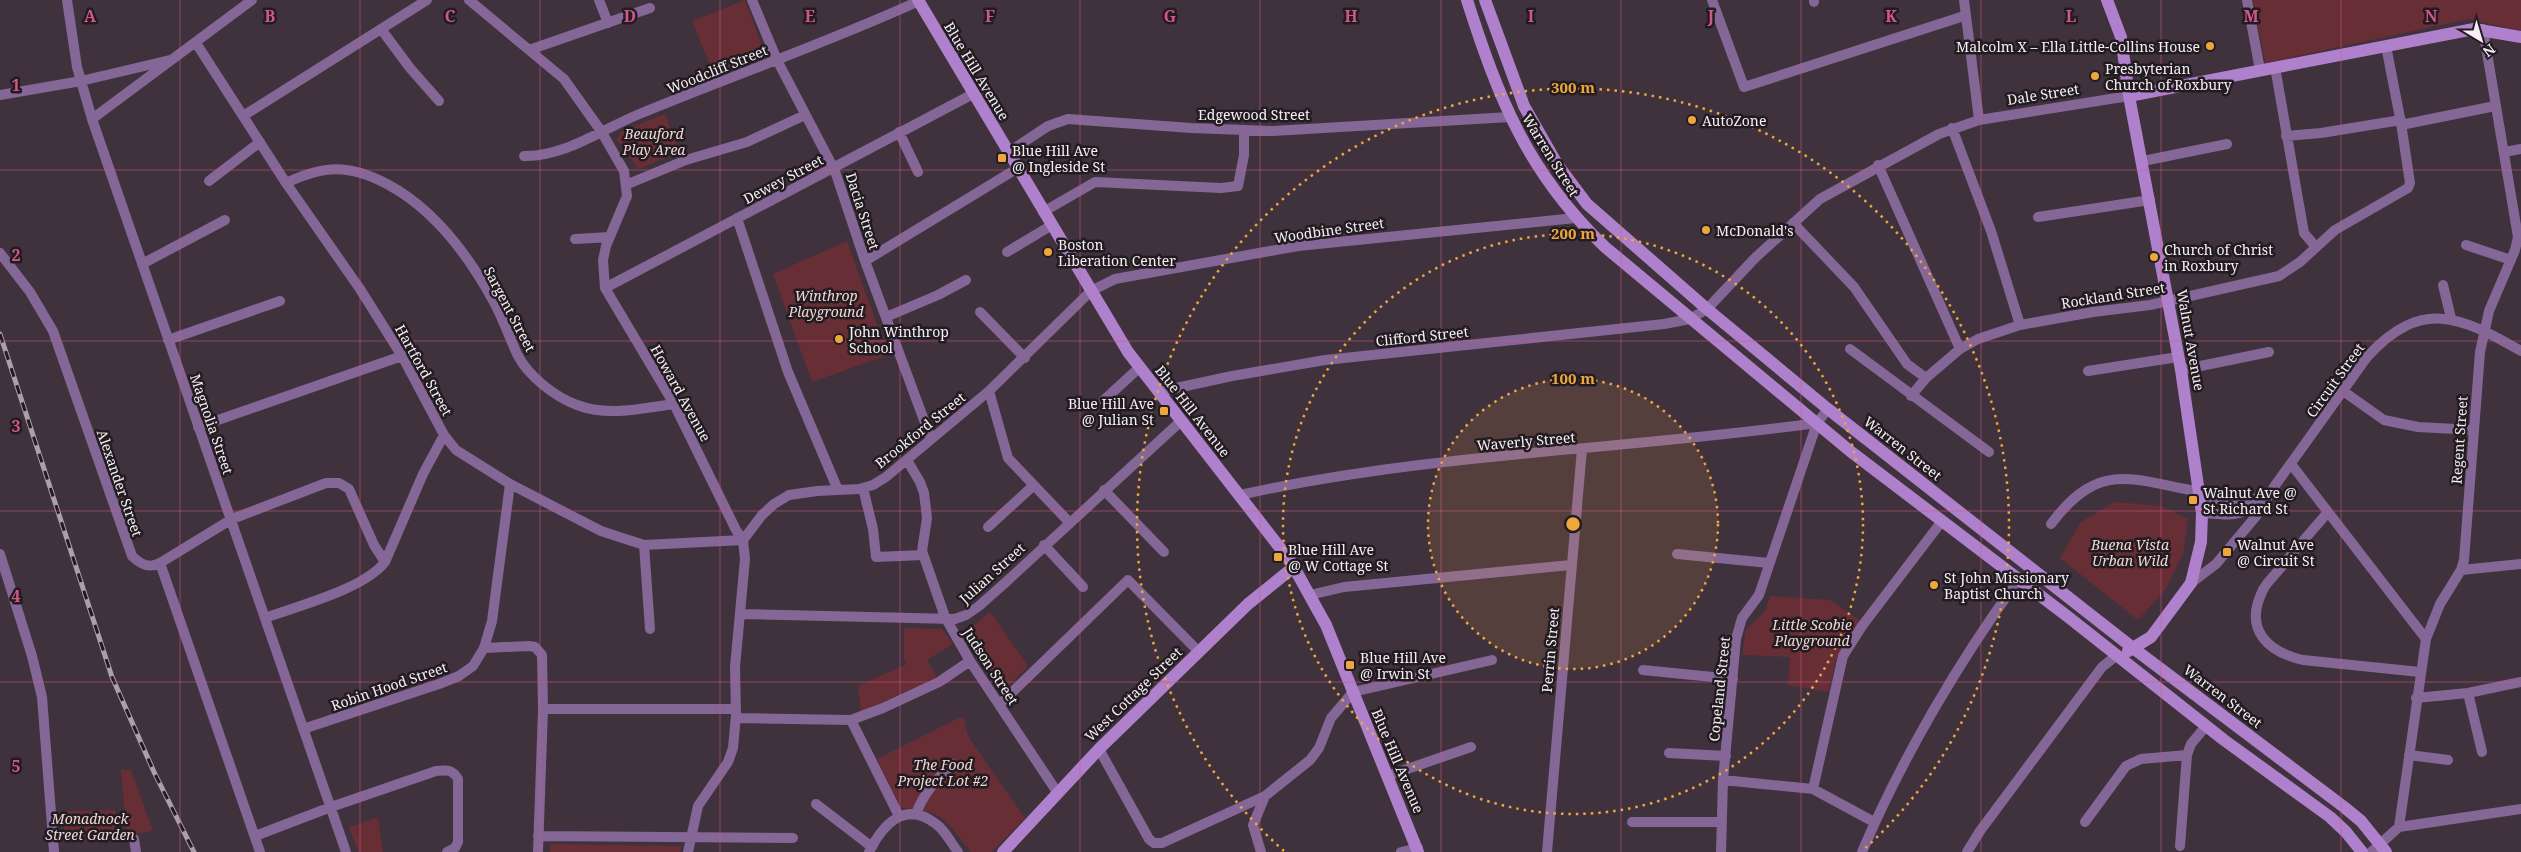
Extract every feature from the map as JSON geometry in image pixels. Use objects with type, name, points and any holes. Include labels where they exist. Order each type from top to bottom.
[{"type":"main road","name":"Blue Hill Avenue","points":[[919,0],[1043,212],[1140,367],[1240,494],[1294,567],[1326,625],[1418,850]]},
{"type":"main road","name":"Warren Street","points":[[1467,0],[1492,77],[1510,117],[1546,180],[1575,218],[1605,247],[1817,424],[2206,726],[2330,817],[2346,832],[2362,852]]},
{"type":"main road","name":"Warren Street","points":[[1485,0],[1524,106],[1565,176],[1587,204],[1707,309],[1828,409],[2133,648],[2361,821],[2379,849]]},
{"type":"main road","name":"Walnut Avenue","points":[[2108,0],[2121,37],[2129,96],[2180,363],[2202,512],[2200,542],[2191,583],[2152,637],[2116,656]]},
{"type":"main road","name":"Dale Street","points":[[2129,96],[2474,28],[2521,37]]},
{"type":"main road","name":"West Cottage Street","points":[[1003,852],[1098,749],[1249,604],[1294,567]]},
{"type":"street","name":"Magnolia Street","points":[[67,0],[81,81],[92,119],[346,852]]},
{"type":"street","points":[[92,119],[252,0]]},
{"type":"street","points":[[243,116],[427,0]]},
{"type":"street","points":[[469,0],[564,79],[601,131],[624,171],[628,184],[686,160],[747,142],[805,115]]},
{"type":"street","points":[[599,0],[608,23]]},
{"type":"street","name":"Dacia Street","points":[[752,0],[777,60],[833,167],[931,439]]},
{"type":"street","name":"Woodcliff Street","points":[[524,156],[536,156],[556,151],[919,0]]},
{"type":"street","points":[[1712,0],[1744,87],[1964,16]]},
{"type":"street","points":[[1964,0],[1964,16],[1979,120]]},
{"type":"street","points":[[2247,0],[2260,70]]},
{"type":"street","points":[[529,50],[650,8]]},
{"type":"street","points":[[382,29],[410,68],[439,101]]},
{"type":"street","name":"Regent Street","points":[[2399,827],[2416,698],[2426,640],[2440,604],[2464,560],[2484,329],[2518,237],[2518,209],[2495,106],[2483,29]]},
{"type":"street","name":"Hartford Street","points":[[196,43],[286,183],[360,289],[402,356],[444,435],[465,457],[510,484],[602,531],[644,545],[743,540]]},
{"type":"street","name":"Rockland Street","points":[[1911,396],[1926,378],[1960,349],[1978,339],[2020,325],[2169,301],[2279,276],[2300,262],[2315,246],[2335,230],[2408,188],[2410,183],[2401,122],[2386,46]]},
{"type":"street","points":[[0,95],[81,81],[174,59]]},
{"type":"street","points":[[2275,67],[2304,233],[2315,246]]},
{"type":"street","name":"Dewey Street","points":[[605,288],[973,94]]},
{"type":"street","name":"Dale Street","points":[[1690,319],[1707,309],[1755,258],[1820,199],[1878,165],[1952,128],[1979,120],[2129,96]]},
{"type":"street","points":[[2286,136],[2401,122],[2495,106]]},
{"type":"street","name":"Edgewood Street","points":[[1008,152],[1048,126],[1068,119],[1273,131],[1510,117]]},
{"type":"street","points":[[1952,128],[1991,231],[2020,325]]},
{"type":"street","points":[[1043,212],[1095,182],[1221,188],[1238,186],[1244,155],[1244,130]]},
{"type":"street","points":[[898,132],[918,172]]},
{"type":"street","points":[[209,182],[260,142]]},
{"type":"street","points":[[2142,161],[2227,144]]},
{"type":"street","points":[[2505,152],[2521,149]]},
{"type":"street","points":[[1878,165],[1960,349]]},
{"type":"street","points":[[865,260],[1018,168]]},
{"type":"street","name":"Sargent Street","points":[[286,183],[321,169],[340,169],[366,173],[404,193],[424,208],[444,229],[476,272],[496,306],[518,356],[528,369],[561,397],[578,406],[606,411],[674,404]]},
{"type":"street","name":"Howard Avenue","points":[[628,184],[626,205],[610,237],[603,260],[605,288],[674,404],[736,530],[743,540],[745,558],[735,667],[736,713],[734,748],[728,762],[698,806],[689,837],[688,852]]},
{"type":"street","points":[[2038,217],[2150,200]]},
{"type":"street","points":[[738,218],[788,372],[838,490]]},
{"type":"street","name":"Woodbine Street","points":[[1091,291],[1115,279],[1298,246],[1380,236],[1575,218]]},
{"type":"street","points":[[142,264],[225,220]]},
{"type":"street","points":[[1794,223],[1854,287],[1906,364],[1926,378]]},
{"type":"street","points":[[1008,252],[1052,225]]},
{"type":"street","points":[[575,239],[610,237]]},
{"type":"street","points":[[2466,245],[2511,260]]},
{"type":"street","name":"Alexander Street","points":[[0,253],[30,292],[53,332],[132,556],[139,563],[147,566],[160,563]]},
{"type":"street","points":[[886,317],[938,295],[966,280]]},
{"type":"street","points":[[2443,285],[2450,318]]},
{"type":"street","name":"Brookford Street","points":[[743,540],[762,514],[774,504],[789,496],[802,492],[863,488],[880,481],[989,391],[1025,358],[1091,291]]},
{"type":"street","points":[[168,340],[280,301]]},
{"type":"street","points":[[980,312],[1025,358]]},
{"type":"street","name":"Circuit Street","points":[[2202,512],[2231,514],[2250,510],[2274,486],[2291,464],[2367,357],[2387,337],[2399,329],[2419,321],[2450,318],[2484,329],[2521,351]]},
{"type":"street","name":"Clifford Street","points":[[1158,392],[1223,378],[1325,360],[1664,324],[1690,319]]},
{"type":"street","points":[[1850,349],[1989,452]]},
{"type":"street","points":[[2088,372],[2269,352]]},
{"type":"street","points":[[198,427],[402,356]]},
{"type":"street","points":[[1104,400],[1140,367]]},
{"type":"street","points":[[989,391],[1008,458],[1069,522]]},
{"type":"street","points":[[2343,391],[2384,420],[2418,427],[2474,430]]},
{"type":"street","name":"Copeland Street","points":[[1721,852],[1721,822],[1736,639],[1742,618],[1760,595],[1769,563],[1817,424],[1828,409]]},
{"type":"street","name":"Julian Street","points":[[741,614],[955,618],[972,610],[1006,582],[1069,522],[1181,421]]},
{"type":"street","name":"Waverly Street","points":[[1240,494],[1328,477],[1390,468],[1735,435],[1817,424]]},
{"type":"street","points":[[265,618],[368,578],[385,562],[423,474],[444,435]]},
{"type":"street","name":"Perrin Street","points":[[1546,852],[1582,450]]},
{"type":"street","name":"Judson Street","points":[[907,460],[920,482],[927,505],[923,555],[945,617],[970,661],[1000,704],[1025,746],[1058,792]]},
{"type":"street","points":[[2291,464],[2426,640]]},
{"type":"street","name":"Circuit Street","points":[[2051,524],[2076,495],[2104,480],[2120,477],[2240,504],[2251,502],[2274,486]]},
{"type":"street","points":[[260,852],[160,563],[232,519],[326,483],[340,483],[349,489],[374,544],[385,562]]},
{"type":"street","name":"Robin Hood Street","points":[[303,729],[459,676],[473,666],[484,648],[492,621],[510,484]]},
{"type":"street","points":[[988,527],[1033,486]]},
{"type":"street","name":"Circuit Street","points":[[2191,583],[2216,564],[2257,515],[2274,486]]},
{"type":"street","points":[[863,488],[876,557],[923,555]]},
{"type":"street","points":[[1104,490],[1164,552]]},
{"type":"street","points":[[2328,512],[2262,591],[2257,608],[2256,623],[2260,634],[2269,646],[2286,656],[2303,660],[2420,672]]},
{"type":"street","points":[[1813,789],[1842,656],[1862,626],[1942,521]]},
{"type":"street","points":[[644,545],[650,629]]},
{"type":"street","points":[[1044,545],[1083,587]]},
{"type":"street","points":[[0,554],[32,656],[42,697],[54,852]]},
{"type":"street","points":[[1677,554],[1769,563]]},
{"type":"street","points":[[1310,595],[1344,587],[1571,565]]},
{"type":"street","points":[[2460,570],[2521,566]]},
{"type":"street","points":[[1862,852],[1874,822],[1922,730],[1984,626],[2019,579]]},
{"type":"street","points":[[1000,704],[1128,580],[1198,652]]},
{"type":"street","points":[[484,648],[529,646],[539,650],[542,655],[543,710],[538,852]]},
{"type":"street","points":[[1967,852],[2102,667],[2116,656]]},
{"type":"street","points":[[1098,749],[1154,848],[1265,796],[1310,760],[1318,748],[1331,718],[1353,692],[1492,660]]},
{"type":"street","points":[[543,710],[736,713],[851,720],[883,708],[939,682],[970,661]]},
{"type":"street","points":[[1643,670],[1733,678]]},
{"type":"street","points":[[2416,698],[2468,693],[2521,682]]},
{"type":"street","points":[[2468,693],[2482,752]]},
{"type":"street","points":[[851,720],[899,816]]},
{"type":"street","points":[[2180,846],[2187,755],[2191,744],[2206,726]]},
{"type":"street","points":[[1388,776],[1471,747]]},
{"type":"street","points":[[1669,753],[1726,756]]},
{"type":"street","points":[[2085,822],[2126,766],[2141,759],[2187,755]]},
{"type":"street","points":[[2409,755],[2448,760]]},
{"type":"street","points":[[916,814],[920,804],[938,778],[952,764]]},
{"type":"street","points":[[255,836],[331,807],[436,771],[448,770],[454,772],[458,779],[458,842],[455,848],[447,852]]},
{"type":"street","points":[[1724,780],[1813,789],[1874,822]]},
{"type":"street","points":[[1261,852],[1254,825],[1265,796]]},
{"type":"street","points":[[816,804],[871,849],[883,827],[899,816],[916,814],[938,824],[958,852]]},
{"type":"street","points":[[2379,849],[2399,827],[2521,809]]},
{"type":"street","points":[[1632,822],[1721,822]]},
{"type":"street","points":[[538,836],[793,838]]},
{"type":"street","points":[[134,839],[136,852]]},
{"type":"street","points":[[1401,852],[1418,850]]},
{"type":"green space","points":[[745,0],[765,54],[714,75],[692,21]]},
{"type":"green space","points":[[2253,0],[2521,0],[2521,31],[2469,19],[2265,63]]},
{"type":"green space","name":"Beauford Play Area","points":[[665,114],[680,152],[638,169],[617,139],[622,131]]},
{"type":"green space","name":"Winthrop Playground","points":[[847,241],[888,355],[812,382],[773,274]]},
{"type":"green space","name":"Buena Vista Urban Wild","points":[[2115,502],[2161,506],[2188,519],[2183,554],[2166,589],[2138,620],[2060,558],[2081,522]]},
{"type":"green space","name":"Little Scobie Playground","points":[[1770,596],[1830,600],[1860,621],[1837,657],[1828,692],[1788,685],[1790,657],[1742,655],[1746,630],[1765,611]]},
{"type":"green space","points":[[990,612],[1028,666],[1003,691],[965,633]]},
{"type":"green space","points":[[904,628],[942,629],[953,644],[927,660],[937,677],[861,712],[858,686],[907,664],[904,659]]},
{"type":"green space","name":"The Food Project Lot #2","points":[[961,717],[964,719],[968,736],[1025,818],[992,852],[971,852],[949,825],[935,814],[915,809],[900,808],[877,759]]},
{"type":"green space","points":[[121,770],[131,770],[153,831],[127,835]]},
{"type":"green space","name":"Monadnock Street Garden","points":[[115,810],[116,840],[65,842],[64,811]]},
{"type":"green space","points":[[378,817],[383,852],[358,852],[349,827]]},
{"type":"green space","points":[[550,844],[681,846],[680,852],[550,852]]},
{"type":"railway","points":[[0,334],[112,677],[154,772],[194,852]]},
{"type":"place","name":"Malcolm X – Ella Little-Collins House","points":[[2210,46]]},
{"type":"place","name":"Presbyterian Church of Roxbury","points":[[2095,76]]},
{"type":"place","name":"AutoZone","points":[[1692,120]]},
{"type":"place","name":"Blue Hill Ave @ Ingleside St","points":[[1002,158]]},
{"type":"place","name":"McDonald's","points":[[1706,230]]},
{"type":"place","name":"Boston Liberation Center","points":[[1048,252]]},
{"type":"place","name":"Church of Christ in Roxbury","points":[[2154,257]]},
{"type":"place","name":"John Winthrop School","points":[[839,339]]},
{"type":"place","name":"Blue Hill Ave @ Julian St","points":[[1164,411]]},
{"type":"place","name":"Walnut Ave @ St Richard St","points":[[2193,500]]},
{"type":"place","name":"Walnut Ave @ Circuit St","points":[[2227,552]]},
{"type":"place","name":"Blue Hill Ave @ W Cottage St","points":[[1278,557]]},
{"type":"place","name":"St John Missionary Baptist Church","points":[[1934,585]]},
{"type":"place","name":"Blue Hill Ave @ Irwin St","points":[[1350,665]]}]
